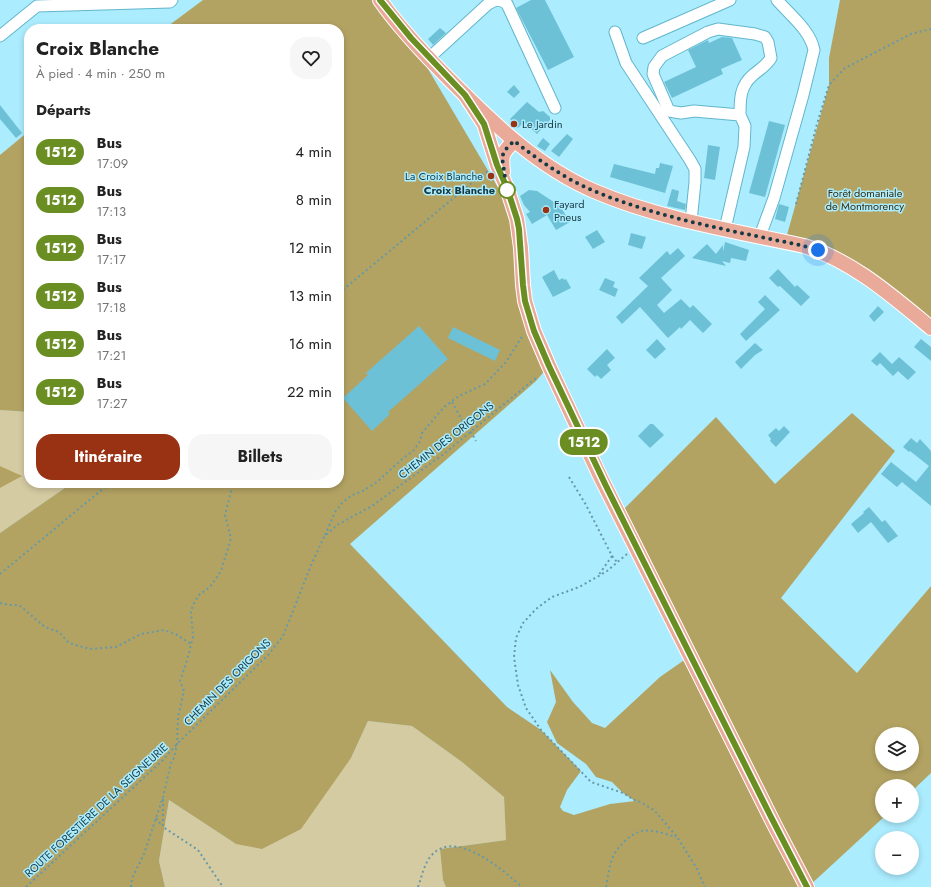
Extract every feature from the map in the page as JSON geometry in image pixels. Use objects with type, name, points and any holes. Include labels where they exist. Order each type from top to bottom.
[{"type":"main road","points":[[380,0],[429,58],[465,95],[512,139],[575,182],[624,202],[691,222],[818,250],[840,260],[861,274],[900,302],[931,328]]},
{"type":"main road","points":[[465,95],[484,124],[497,165],[507,188]]},
{"type":"main road","points":[[492,150],[493,142],[498,136],[503,135],[512,139]]},
{"type":"main road","points":[[512,139],[502,157],[507,188],[519,229],[523,285],[530,319],[551,372],[600,474],[807,887]]},
{"type":"lane","points":[[0,36],[38,6],[170,2],[172,0]]},
{"type":"lane","points":[[429,58],[488,4],[496,0],[502,1],[507,4],[555,108]]},
{"type":"lane","points":[[643,38],[730,0]]},
{"type":"lane","points":[[760,236],[774,198],[814,50],[807,33],[777,0]]},
{"type":"lane","points":[[725,229],[744,147],[745,126],[740,115],[740,97],[743,85],[752,75],[767,65],[771,58],[768,42],[765,37],[755,34],[718,29],[662,56],[654,67],[653,74],[669,111],[681,113],[694,111],[740,115]]},
{"type":"lane","points":[[615,32],[626,63],[690,160],[694,169],[695,182],[691,222]]},
{"type":"path","points":[[796,204],[816,124],[829,85],[845,68],[911,34],[931,29]]},
{"type":"path","points":[[344,289],[479,177],[497,165]]},
{"type":"path","points":[[324,537],[335,512],[342,503],[352,495],[363,492],[377,482],[414,450],[420,441],[422,433],[444,407],[459,396],[485,384],[506,362],[522,338],[530,319]]},
{"type":"path","name":"CHEMIN DES ORIGONS","points":[[177,744],[269,654],[283,636],[324,537],[337,525],[372,506],[445,453],[537,377]]},
{"type":"path","points":[[452,401],[463,422],[476,441]]},
{"type":"path","points":[[569,477],[586,505],[612,556],[617,562]]},
{"type":"path","points":[[0,574],[104,488]]},
{"type":"path","points":[[130,887],[132,878],[144,854],[163,798],[177,744],[178,717],[184,691],[180,681],[194,637],[192,618],[193,604],[199,595],[210,587],[221,571],[231,538],[225,515],[231,492],[229,488]]},
{"type":"path","points":[[597,577],[612,556]]},
{"type":"path","points":[[624,556],[607,571],[597,577],[579,587],[552,597],[536,609],[523,623],[516,638],[514,657],[518,685],[526,708],[541,730],[592,782],[623,793],[655,811],[677,837],[696,867],[705,887]]},
{"type":"path","points":[[0,603],[19,605],[45,627],[59,632],[69,643],[90,649],[116,647],[141,634],[164,630],[177,635],[191,645]]},
{"type":"path","name":"ROUTE FORESTIÈRE DE LA SEIGNEURIE","points":[[26,887],[164,758],[177,744]]},
{"type":"path","points":[[163,798],[163,827]]},
{"type":"path","points":[[156,818],[163,827],[198,850],[223,887]]},
{"type":"path","points":[[606,887],[613,855],[628,838],[642,831],[657,832],[677,837]]},
{"type":"path","points":[[418,887],[424,868],[432,855],[440,848],[452,846],[482,855],[498,866],[522,887]]},
{"type":"shaded area","points":[[0,410],[24,412],[24,488],[65,488],[0,533]]},
{"type":"shaded area","points":[[368,721],[412,726],[462,762],[504,797],[506,840],[440,849],[443,880],[446,887],[165,887],[159,861],[169,800],[236,844],[351,758]]},
{"type":"green space","points":[[203,0],[380,0],[408,35],[506,201],[530,319],[549,366],[536,381],[350,544],[507,707],[541,730],[581,771],[567,790],[560,807],[563,811],[574,815],[610,804],[635,801],[623,793],[612,782],[596,777],[586,764],[557,743],[547,722],[556,702],[550,670],[573,702],[592,723],[605,728],[660,677],[690,656],[622,511],[716,417],[775,484],[852,413],[895,451],[781,598],[857,673],[931,586],[931,773],[919,784],[919,779],[875,779],[875,823],[877,823],[808,887],[446,887],[443,880],[440,849],[506,840],[504,797],[462,762],[412,726],[368,721],[351,758],[301,829],[262,849],[236,844],[169,800],[159,861],[165,887],[0,887],[0,533],[65,488],[344,488],[344,24],[171,24]]},
{"type":"green space","name":"Forêt domaniale de Montmorency","points":[[840,0],[931,0],[931,329],[840,260],[785,242],[829,85],[829,58]]},
{"type":"green space","points":[[24,135],[24,412],[0,410],[0,155]]},
{"type":"green space","points":[[0,466],[22,476],[0,488]]},
{"type":"building","points":[[531,0],[545,0],[574,57],[548,70],[516,8]]},
{"type":"building","points":[[440,28],[446,33],[433,45],[428,39]]},
{"type":"building","points":[[722,37],[732,38],[742,60],[721,69],[723,74],[672,98],[664,82],[696,67],[688,50],[708,40],[709,43]]},
{"type":"building","points":[[514,85],[520,92],[514,98],[507,92]]},
{"type":"building","points":[[527,102],[539,112],[543,111],[550,117],[550,120],[537,134],[524,122],[518,128],[510,119]]},
{"type":"building","points":[[0,105],[22,133],[16,138],[0,119]]},
{"type":"building","points":[[769,121],[785,125],[765,197],[749,193]]},
{"type":"building","points":[[567,134],[573,139],[559,157],[551,151]]},
{"type":"building","points":[[543,138],[550,144],[545,151],[537,146]]},
{"type":"building","points":[[708,145],[720,147],[715,180],[704,178]]},
{"type":"building","points":[[660,163],[673,166],[665,193],[610,177],[614,164],[655,174],[656,168],[659,168]]},
{"type":"building","points":[[672,189],[679,191],[677,201],[686,204],[685,210],[667,206]]},
{"type":"building","name":"Fayard Pneus","points":[[529,190],[537,191],[560,206],[570,222],[556,230],[547,215],[532,224],[526,214],[530,212],[524,205],[520,196]]},
{"type":"building","points":[[779,204],[789,207],[785,222],[775,219]]},
{"type":"building","points":[[597,230],[605,242],[593,249],[585,237]]},
{"type":"building","points":[[631,233],[646,237],[642,249],[628,245]]},
{"type":"building","points":[[725,242],[749,250],[746,261],[731,258],[730,263],[722,261],[726,266],[692,258],[707,244],[716,254],[723,245],[723,252]]},
{"type":"building","points":[[678,248],[685,256],[661,278],[672,290],[657,305],[664,313],[681,299],[690,308],[693,305],[712,324],[703,333],[690,320],[681,329],[680,327],[668,338],[640,307],[622,324],[616,317],[648,286],[639,278],[667,251],[670,255]]},
{"type":"building","points":[[778,269],[795,287],[797,285],[810,297],[801,306],[780,286],[778,287],[769,278]]},
{"type":"building","points":[[554,270],[559,280],[563,278],[564,280],[566,279],[571,288],[553,297],[542,277]]},
{"type":"building","points":[[605,278],[615,282],[613,287],[618,289],[615,297],[599,290]]},
{"type":"building","points":[[765,295],[780,310],[746,341],[740,334],[765,309],[758,302]]},
{"type":"building","points":[[878,306],[884,312],[874,322],[869,316]]},
{"type":"building","points":[[419,326],[448,359],[388,412],[390,414],[372,431],[344,399],[344,397],[368,375],[366,373]]},
{"type":"building","points":[[453,327],[500,350],[495,361],[448,338]]},
{"type":"building","points":[[657,339],[666,349],[655,359],[646,350]]},
{"type":"building","points":[[921,339],[931,347],[931,361],[914,347]]},
{"type":"building","points":[[755,343],[763,350],[755,355],[741,369],[735,362]]},
{"type":"building","points":[[607,349],[615,358],[607,365],[611,370],[601,379],[597,375],[595,377],[587,369]]},
{"type":"building","points":[[880,352],[892,364],[899,357],[916,372],[908,380],[898,371],[893,376],[880,363],[877,366],[871,361]]},
{"type":"building","points":[[650,424],[653,424],[664,435],[650,448],[638,436]]},
{"type":"building","points":[[784,426],[790,432],[776,447],[770,441],[771,439],[768,435],[776,428],[779,431]]},
{"type":"building","points":[[911,438],[917,443],[920,439],[931,451],[931,506],[902,482],[897,487],[881,474],[891,462],[916,482],[929,466],[903,447]]},
{"type":"building","points":[[869,507],[882,522],[885,520],[898,536],[888,543],[871,522],[858,533],[851,524]]},
{"type":"bus line","name":"1512","points":[[380,0],[411,38],[465,95],[484,124],[493,154],[507,188],[517,219],[525,301],[534,331],[575,422],[642,561],[807,887]]},
{"type":"place","name":"Le Jardin","points":[[514,124]]},
{"type":"place","name":"La Croix Blanche","points":[[491,176]]},
{"type":"place","name":"Croix Blanche","points":[[507,190]]},
{"type":"place","name":"Fayard Pneus","points":[[546,210]]},
{"type":"route","points":[[507,190],[503,172],[502,157],[505,150],[514,141],[575,182],[624,202],[691,222],[818,250]]}]
